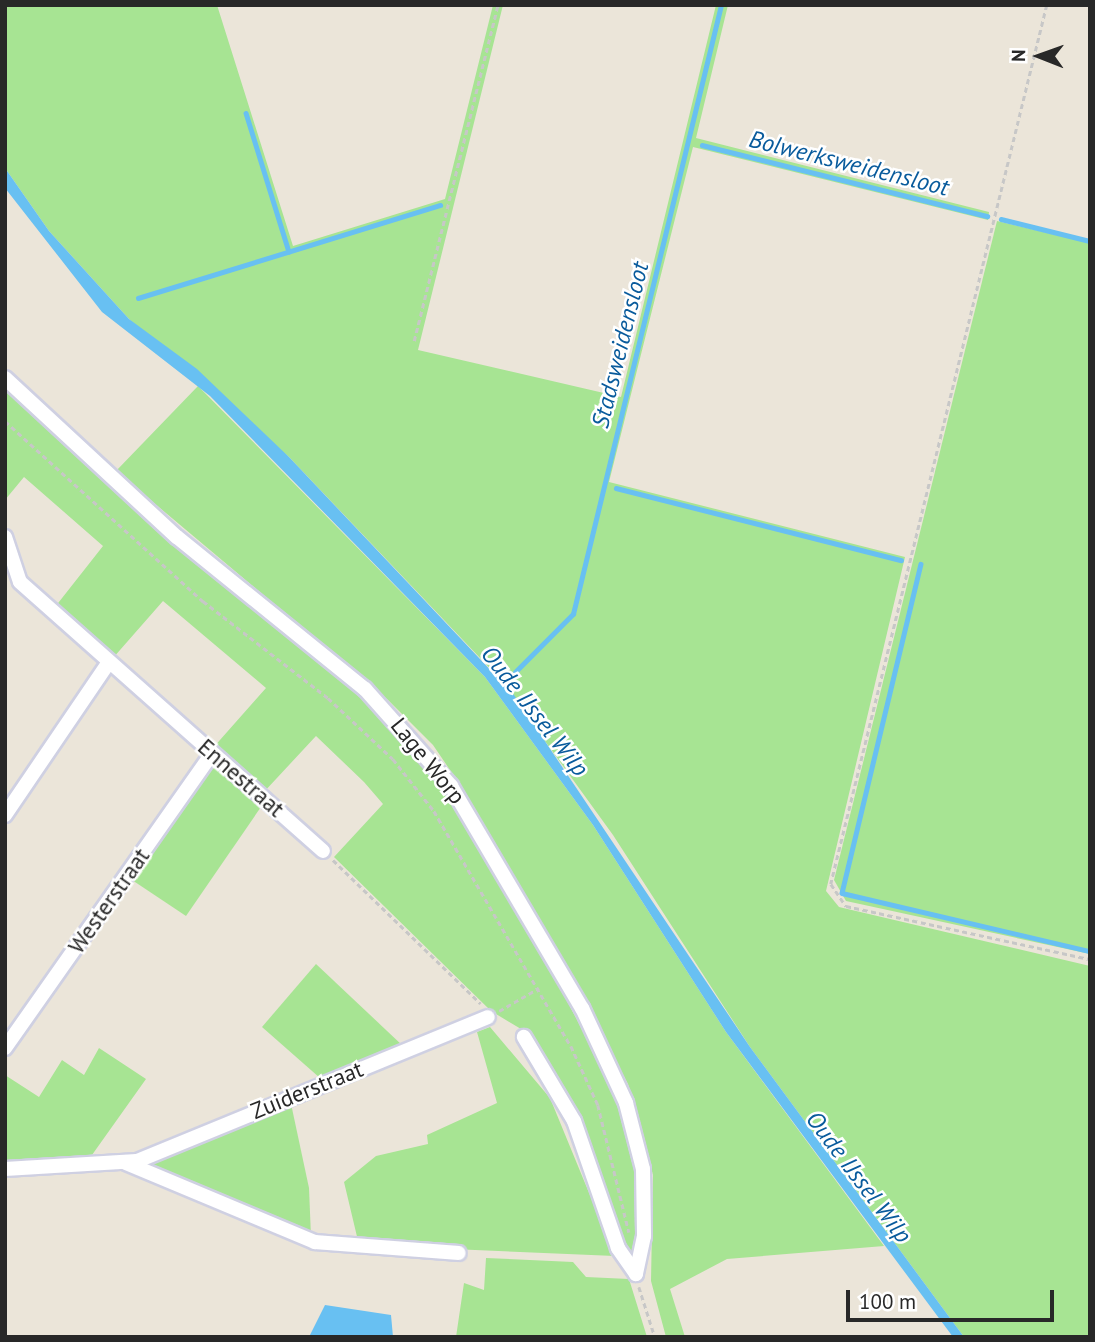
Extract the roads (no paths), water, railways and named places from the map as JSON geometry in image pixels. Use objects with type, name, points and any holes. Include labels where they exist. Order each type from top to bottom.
[{"type":"street","name":"Lage Worp","points":[[5,378],[177,537],[365,689],[451,786],[582,1008],[626,1103],[643,1169],[644,1236],[636,1274],[618,1248],[574,1121],[524,1037]]},
{"type":"street","name":"Ennestraat","points":[[5,537],[9,568],[20,582],[323,851]]},
{"type":"street","points":[[5,815],[109,662]]},
{"type":"street","name":"Westerstraat","points":[[5,1048],[212,754]]},
{"type":"street","name":"Zuiderstraat","points":[[5,1169],[126,1163],[488,1017]]},
{"type":"street","name":"Zuiderstraat","points":[[126,1163],[315,1242],[459,1253]]},
{"type":"water","points":[[5,168],[49,231],[129,319],[197,369],[289,457],[514,695],[750,1047],[964,1337],[953,1337],[726,1032],[593,825],[485,677],[210,396],[102,312],[5,188]]},
{"type":"water","points":[[325,1305],[391,1315],[393,1337],[309,1337]]},
{"type":"waterway","name":"Stadsweidensloot","points":[[515,672],[573,614],[721,5]]},
{"type":"waterway","points":[[246,113],[289,252]]},
{"type":"waterway","name":"Bolwerksweidensloot","points":[[702,145],[987,216]]},
{"type":"waterway","points":[[138,298],[440,205]]},
{"type":"waterway","name":"Bolwerksweidensloot","points":[[1001,219],[1090,241]]},
{"type":"waterway","points":[[616,488],[901,560]]},
{"type":"waterway","points":[[921,564],[842,893],[1090,951]]},
{"type":"water label","name":"Oude IJssel Wilp","points":[[535,711]]},
{"type":"water label","name":"Oude IJssel Wilp","points":[[859,1177]]}]
